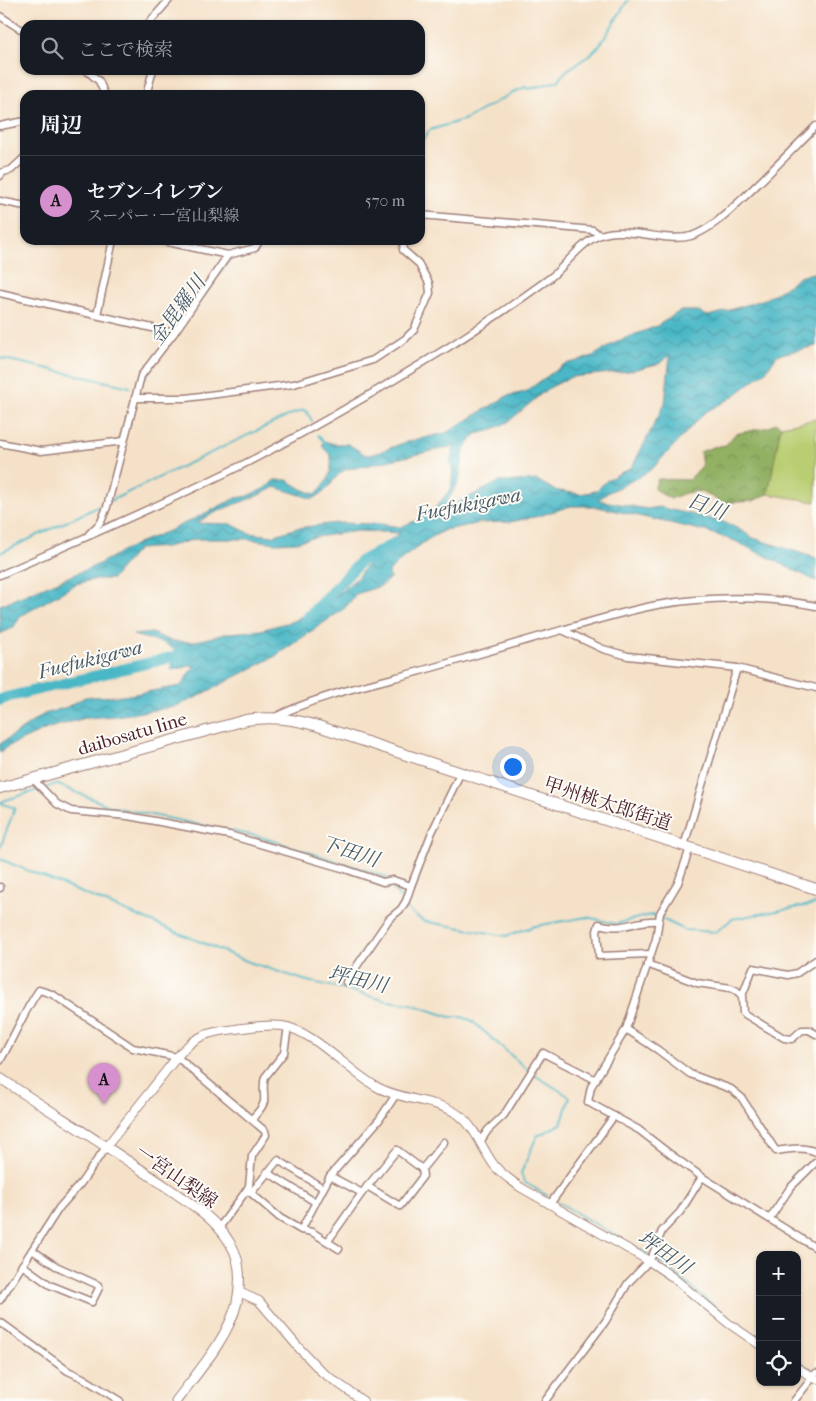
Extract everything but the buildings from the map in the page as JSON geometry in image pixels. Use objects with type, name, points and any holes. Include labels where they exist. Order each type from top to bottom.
[{"type":"highway","name":"甲州桃太郎街道","points":[[275,717],[288,718],[318,726],[816,889]]},
{"type":"highway","name":"daibosatu line","points":[[0,788],[35,781],[246,720],[275,717]]},
{"type":"main road","name":"一宮山梨線","points":[[0,1078],[203,1212],[219,1228],[231,1244],[239,1271],[239,1292],[234,1310],[223,1335],[176,1401]]},
{"type":"street","points":[[151,20],[169,0]]},
{"type":"street","points":[[0,16],[20,29]]},
{"type":"street","points":[[92,75],[99,81],[103,90]]},
{"type":"street","points":[[147,90],[152,75]]},
{"type":"street","points":[[0,126],[20,122]]},
{"type":"street","points":[[0,575],[248,462],[308,429],[449,347],[552,276],[583,246],[599,235],[608,232],[679,238],[691,236],[702,231],[727,213],[748,194],[816,126]]},
{"type":"street","points":[[0,176],[3,172],[11,170],[20,162]]},
{"type":"street","points":[[0,201],[20,205]]},
{"type":"street","points":[[425,215],[593,230],[599,235]]},
{"type":"street","points":[[97,315],[112,245]]},
{"type":"street","points":[[181,245],[228,255],[255,248],[257,245]]},
{"type":"street","points":[[135,398],[186,398],[294,384],[373,360],[414,330],[430,294],[429,284],[418,263],[403,250],[404,245]]},
{"type":"street","points":[[86,536],[101,522],[108,506],[141,376],[174,333],[228,255]]},
{"type":"street","points":[[0,293],[174,333]]},
{"type":"street","points":[[0,443],[41,452],[124,441]]},
{"type":"street","points":[[275,717],[335,694],[635,610],[718,598],[762,599],[816,606]]},
{"type":"street","points":[[562,630],[603,649],[628,656],[737,668],[816,688]]},
{"type":"street","points":[[737,668],[678,883],[660,913],[656,939],[626,1029],[591,1087],[588,1102],[639,1130],[702,1176],[815,1246]]},
{"type":"street","points":[[346,982],[389,920],[404,904],[432,832],[460,774]]},
{"type":"street","points":[[35,781],[57,804],[70,811],[128,816],[229,835],[342,868],[382,882],[393,880],[411,886]]},
{"type":"street","points":[[650,954],[599,956],[597,931],[599,924],[607,927],[618,927],[650,920],[658,921]]},
{"type":"street","points":[[816,960],[797,973],[788,975],[753,968],[742,996],[743,1013],[784,1038],[792,1039],[802,1030],[809,1030],[816,1034]]},
{"type":"street","points":[[647,964],[697,983],[731,988],[742,996]]},
{"type":"street","points":[[0,1061],[25,1009],[38,990],[52,994],[133,1048],[177,1057],[265,1131],[266,1135],[252,1156],[248,1192]]},
{"type":"street","points":[[0,1300],[59,1208],[81,1183],[106,1147],[187,1045],[207,1033],[265,1025],[288,1027],[295,1030],[376,1087],[395,1096],[432,1104],[459,1115],[471,1127],[495,1166],[506,1176],[550,1204],[650,1258],[728,1323],[756,1342]]},
{"type":"street","points":[[252,1119],[264,1102],[263,1082],[284,1053],[288,1027]]},
{"type":"street","points":[[626,1029],[690,1074],[731,1089],[741,1098],[776,1151],[793,1148],[809,1149],[816,1152]]},
{"type":"street","points":[[480,1142],[488,1130],[504,1115],[542,1053],[596,1080]]},
{"type":"street","points":[[301,1230],[330,1176],[379,1120],[395,1096]]},
{"type":"street","points":[[550,1204],[614,1116]]},
{"type":"street","points":[[367,1186],[400,1206],[422,1176],[422,1169],[444,1142]]},
{"type":"street","points":[[328,1241],[367,1186],[396,1150],[422,1169]]},
{"type":"street","points":[[219,1228],[248,1192],[278,1160],[323,1188]]},
{"type":"street","points":[[770,1218],[790,1188],[816,1162]]},
{"type":"street","points":[[267,1172],[315,1202]]},
{"type":"street","points":[[330,1176],[362,1193]]},
{"type":"street","points":[[545,1401],[606,1322],[628,1283],[650,1258],[662,1231],[680,1212],[702,1176]]},
{"type":"street","points":[[248,1192],[280,1218],[301,1230],[312,1232],[339,1249]]},
{"type":"street","points":[[22,1265],[50,1285],[92,1302],[99,1288],[98,1285],[56,1266],[32,1250]]},
{"type":"street","points":[[239,1292],[259,1301],[322,1372],[363,1401]]},
{"type":"street","points":[[0,1322],[68,1371],[120,1401]]},
{"type":"street","points":[[794,1401],[815,1376],[801,1370]]},
{"type":"green space","points":[[816,419],[816,502],[768,494],[781,426]]},
{"type":"green space","points":[[776,423],[781,426],[768,494],[753,501],[723,503],[701,491],[685,493],[670,499],[654,489],[658,479],[689,480],[702,466],[700,452],[726,445],[735,434],[769,427]]},
{"type":"water","points":[[816,272],[816,346],[777,355],[767,370],[731,398],[704,413],[653,468],[598,500],[647,509],[659,507],[721,521],[753,538],[816,558],[816,581],[735,541],[705,531],[603,508],[571,506],[539,516],[510,522],[480,523],[445,530],[427,540],[402,559],[389,572],[390,578],[381,586],[356,594],[345,608],[274,657],[193,699],[174,707],[116,716],[85,718],[49,728],[7,747],[0,753],[0,744],[44,714],[67,707],[85,697],[123,696],[181,686],[195,665],[171,670],[176,651],[164,643],[133,635],[152,633],[171,641],[192,642],[229,633],[261,630],[293,621],[331,600],[357,578],[386,543],[400,533],[358,531],[296,542],[276,543],[248,539],[196,539],[166,547],[138,549],[112,579],[97,579],[76,584],[21,616],[13,628],[0,634],[0,605],[95,566],[138,543],[171,530],[236,498],[248,496],[267,487],[274,480],[287,480],[315,494],[329,477],[331,468],[331,456],[322,446],[324,441],[335,444],[348,444],[366,455],[374,454],[406,442],[446,433],[507,396],[525,392],[563,365],[591,357],[618,341],[657,326],[680,311],[697,311],[708,316],[720,313],[765,299],[799,277]],"holes":[[[670,355],[665,403],[632,467],[607,480],[596,491],[580,494],[554,490],[537,480],[499,482],[461,501],[439,516],[459,481],[464,449],[476,434],[489,431],[508,422],[547,389],[571,377],[629,371],[661,363]],[[455,446],[450,461],[453,472],[451,488],[430,515],[400,527],[381,524],[337,523],[297,528],[272,536],[249,533],[231,524],[197,523],[216,512],[275,487],[313,499],[321,494],[340,473],[349,469]]]},
{"type":"waterway","name":"金毘羅川","points":[[425,136],[430,130],[466,119],[525,87],[529,89],[558,81],[566,71],[590,55],[600,45],[628,0]]},
{"type":"waterway","name":"金毘羅川","points":[[202,298],[231,258]]},
{"type":"waterway","name":"金毘羅川","points":[[0,358],[130,387]]},
{"type":"waterway","name":"金毘羅川","points":[[145,378],[152,367]]},
{"type":"waterway","points":[[110,501],[292,414],[304,410],[312,421]]},
{"type":"waterway","points":[[318,435],[325,443]]},
{"type":"waterway","points":[[0,553],[106,503]]},
{"type":"waterway","name":"Fuefukigawa","points":[[306,619],[361,561],[393,544]]},
{"type":"waterway","name":"Fuefukigawa","points":[[0,700],[189,653]]},
{"type":"waterway","name":"下田川","points":[[45,788],[56,784],[112,807],[261,837],[386,877],[388,880]]},
{"type":"waterway","name":"下田川","points":[[0,848],[15,808],[0,803],[41,789]]},
{"type":"waterway","name":"坪田川","points":[[0,859],[249,962],[307,981],[387,1001],[411,1004],[450,1017],[461,1017],[471,1020],[529,1071]]},
{"type":"waterway","name":"下田川","points":[[390,884],[403,902]]},
{"type":"waterway","name":"下田川","points":[[662,919],[685,930],[716,932],[732,919],[816,904]]},
{"type":"waterway","name":"下田川","points":[[406,906],[410,912],[423,921],[506,936],[535,926],[587,917],[616,924],[646,916],[654,915],[657,917]]},
{"type":"waterway","name":"坪田川","points":[[533,1074],[570,1097],[561,1124],[537,1136],[521,1173],[524,1182],[548,1196]]},
{"type":"waterway","name":"坪田川","points":[[558,1202],[657,1260],[727,1316]]},
{"type":"waterway","name":"坪田川","points":[[734,1322],[756,1337]]},
{"type":"waterway","name":"坪田川","points":[[801,1362],[811,1371]]},
{"type":"place","name":"セブン-イレブン","points":[[104,1104]]},
{"type":"water label","name":"日川","points":[[707,506]]}]
